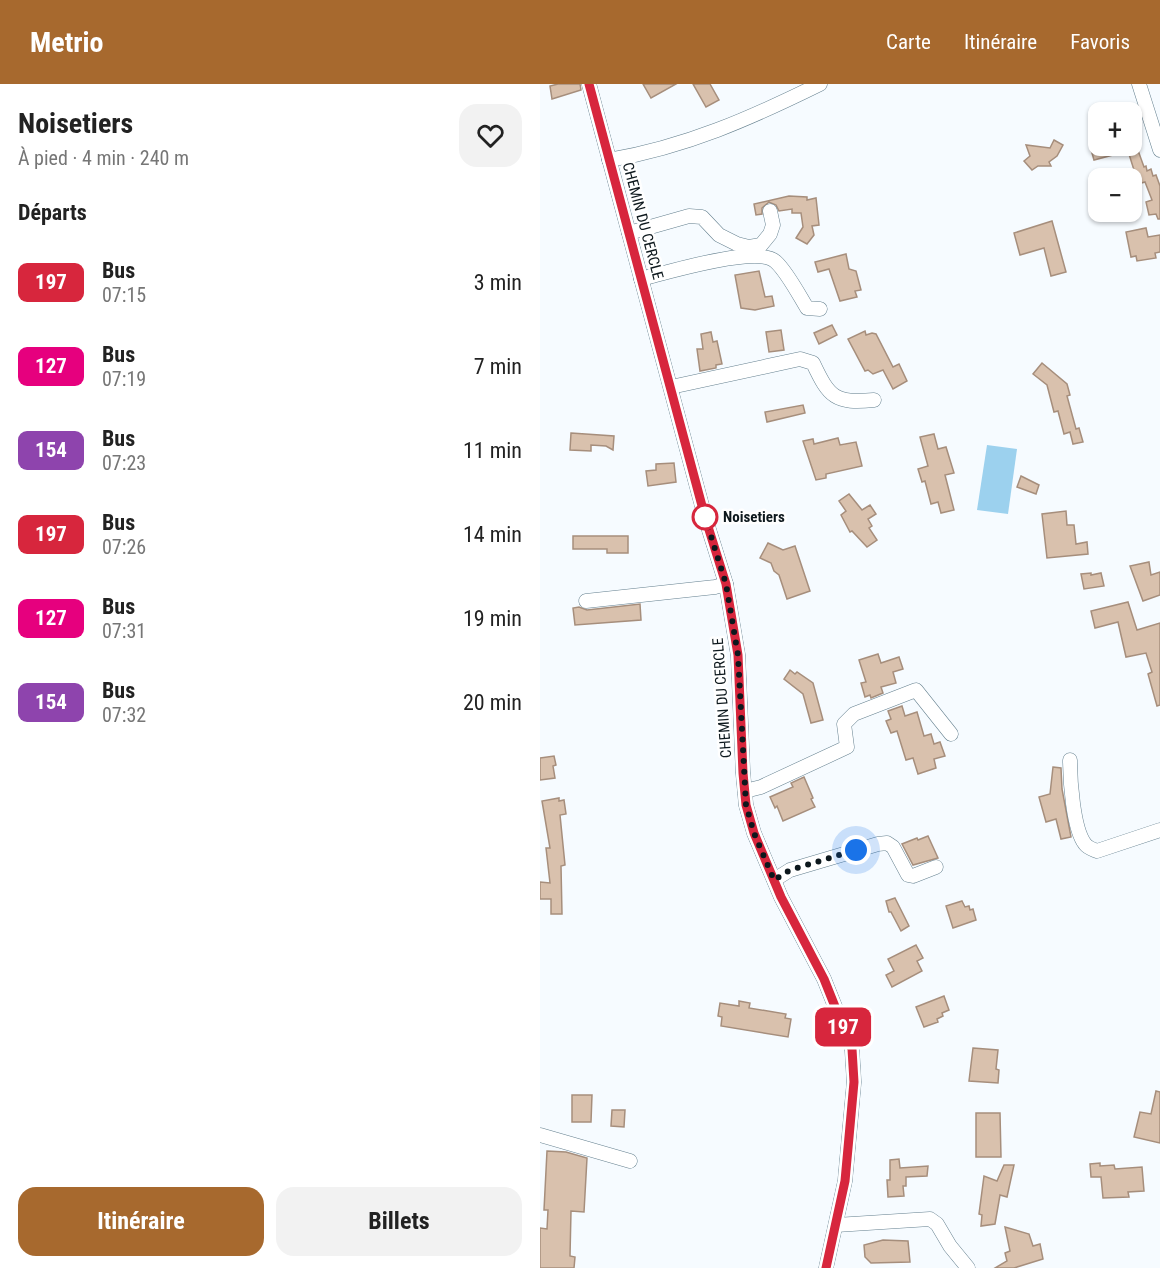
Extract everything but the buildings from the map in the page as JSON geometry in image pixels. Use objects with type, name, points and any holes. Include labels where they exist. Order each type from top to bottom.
[{"type":"street","name":"CHEMIN DU CERCLE","points":[[589,84],[705,517],[726,584],[738,655],[746,805],[754,833],[774,880],[824,979],[852,1049],[854,1082],[845,1181],[826,1268]]},
{"type":"street","points":[[609,160],[636,155],[710,134],[820,84]]},
{"type":"street","points":[[1139,84],[1160,150]]},
{"type":"street","points":[[629,233],[689,216],[702,217],[719,235],[749,247],[761,245],[770,234],[773,225],[770,211]]},
{"type":"street","points":[[641,279],[723,258],[768,257],[776,261],[807,308],[820,309]]},
{"type":"street","points":[[671,387],[800,359],[813,363],[822,383],[834,396],[851,402],[874,400]]},
{"type":"street","points":[[586,601],[726,584]]},
{"type":"street","points":[[745,791],[761,787],[847,747],[844,724],[854,714],[916,690],[951,734]]},
{"type":"street","points":[[1070,760],[1070,785],[1078,825],[1083,843],[1089,848],[1097,850],[1160,830]]},
{"type":"street","points":[[774,880],[790,870],[887,843],[893,848],[908,875],[913,876],[936,867]]},
{"type":"street","points":[[540,1135],[630,1161]]},
{"type":"street","points":[[836,1225],[930,1219],[937,1224],[950,1246],[968,1268]]},
{"type":"shaded area","points":[[987,445],[1017,449],[1008,514],[977,510]]},
{"type":"bus line","name":"197","points":[[589,84],[705,517],[726,584],[738,655],[746,805],[754,833],[781,897],[824,979],[852,1049],[854,1082],[845,1181],[826,1268]]},
{"type":"place","name":"Noisetiers","points":[[705,517]]},
{"type":"route","points":[[705,517],[726,584],[738,655],[746,805],[754,833],[774,880],[790,870],[856,850]]}]
